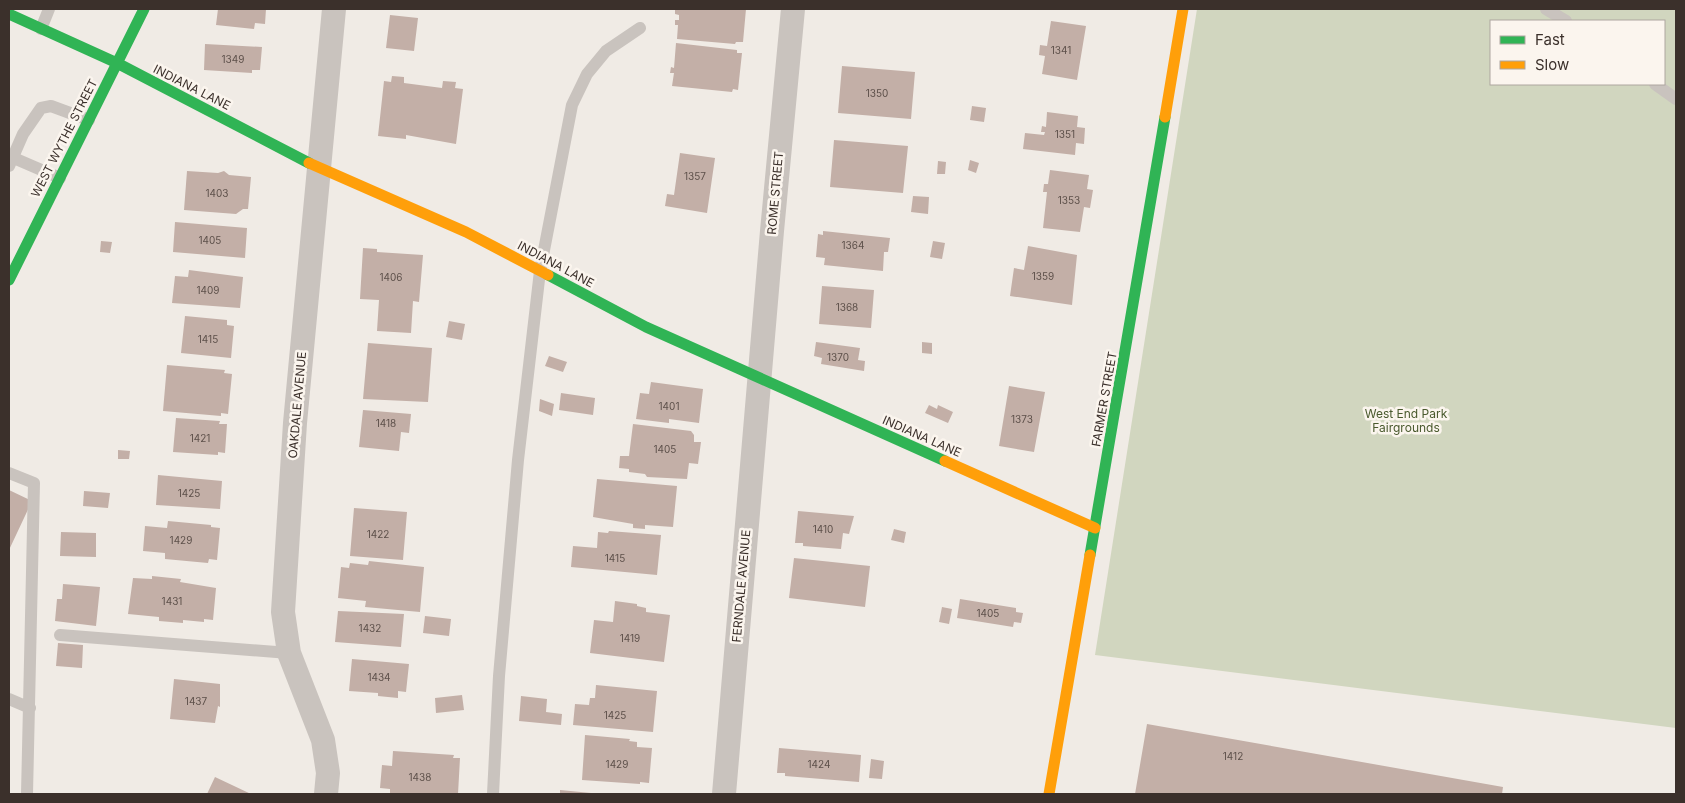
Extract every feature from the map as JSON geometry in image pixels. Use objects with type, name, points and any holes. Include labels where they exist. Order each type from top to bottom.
[{"type":"street","name":"WEST WYTHE STREET","points":[[9,280],[144,9]]},
{"type":"street","name":"OAKDALE AVENUE","points":[[326,794],[328,773],[323,740],[289,653],[283,612],[295,423],[334,9]]},
{"type":"street","name":"ROME STREET","points":[[760,378],[793,9]]},
{"type":"street","name":"FARMER STREET","points":[[1049,794],[1183,9]]},
{"type":"street","name":"INDIANA LANE","points":[[9,14],[117,64],[319,168],[466,232],[646,327],[1095,528]]},
{"type":"street","name":"FERNDALE AVENUE","points":[[724,794],[760,378]]},
{"type":"lane","points":[[41,29],[50,9]]},
{"type":"lane","points":[[1546,9],[1564,20]]},
{"type":"lane","points":[[493,794],[499,676],[518,460],[540,271],[572,105],[587,74],[606,51],[640,28]]},
{"type":"lane","points":[[1656,85],[1676,99]]},
{"type":"lane","points":[[60,178],[10,160],[23,134],[41,108],[51,106],[89,120]]},
{"type":"lane","points":[[9,246],[23,252]]},
{"type":"lane","points":[[9,473],[34,483],[27,794]]},
{"type":"lane","points":[[60,635],[289,653]]},
{"type":"lane","points":[[9,699],[30,708]]},
{"type":"green space","name":"West End Park Fairgrounds","points":[[1197,9],[1676,9],[1676,728],[1095,655]]},
{"type":"building","points":[[218,9],[266,9],[265,24],[255,23],[254,29],[216,25]]},
{"type":"building","points":[[675,9],[746,9],[743,42],[736,42],[735,44],[677,39],[678,25],[675,25],[675,20],[679,20],[679,15],[675,14]]},
{"type":"building","points":[[390,15],[418,18],[414,51],[386,48]]},
{"type":"building","points":[[1051,21],[1086,26],[1077,80],[1042,74],[1045,56],[1039,55],[1040,45],[1047,46]]},
{"type":"building","points":[[676,43],[737,50],[737,53],[742,53],[738,90],[733,89],[732,92],[672,86],[674,73],[670,73],[671,67],[674,68]]},
{"type":"building","points":[[205,44],[262,47],[260,70],[252,70],[252,73],[204,70]]},
{"type":"building","points":[[842,66],[915,72],[911,119],[838,113]]},
{"type":"building","points":[[392,76],[404,77],[404,83],[442,88],[443,81],[456,82],[455,88],[463,89],[456,144],[406,135],[406,139],[378,136],[384,81],[391,82]]},
{"type":"building","points":[[972,106],[986,108],[984,122],[970,120]]},
{"type":"building","points":[[1047,112],[1078,116],[1077,127],[1085,128],[1084,144],[1076,143],[1075,155],[1023,149],[1025,133],[1044,135],[1045,132],[1041,132],[1042,126],[1046,127]]},
{"type":"building","points":[[834,140],[908,146],[903,193],[830,187]]},
{"type":"building","points":[[680,153],[715,158],[707,213],[665,206],[667,194],[674,195]]},
{"type":"building","points":[[970,160],[979,163],[976,173],[968,170]]},
{"type":"building","points":[[938,161],[946,162],[945,174],[937,174]]},
{"type":"building","points":[[1050,170],[1089,175],[1087,189],[1093,190],[1090,208],[1084,207],[1080,232],[1043,228],[1047,192],[1043,192],[1044,184],[1048,184]]},
{"type":"building","points":[[187,171],[218,173],[224,171],[229,175],[251,177],[248,209],[243,209],[236,214],[184,210]]},
{"type":"building","points":[[913,196],[929,197],[928,214],[911,212]]},
{"type":"building","points":[[175,222],[247,228],[245,258],[173,252]]},
{"type":"building","points":[[823,231],[890,238],[888,252],[884,252],[883,271],[824,265],[825,258],[816,257],[818,234],[823,235]]},
{"type":"building","points":[[101,241],[112,242],[110,253],[100,252]]},
{"type":"building","points":[[933,241],[945,243],[942,259],[930,257]]},
{"type":"building","points":[[1028,246],[1077,255],[1072,305],[1010,296],[1014,268],[1024,270]]},
{"type":"building","points":[[363,248],[377,249],[377,252],[423,255],[419,302],[413,301],[411,333],[377,331],[379,300],[360,299]]},
{"type":"building","points":[[189,270],[243,277],[240,308],[172,303],[175,276],[188,277]]},
{"type":"building","points":[[822,286],[874,290],[871,328],[819,324]]},
{"type":"building","points":[[185,316],[227,320],[227,325],[234,326],[231,358],[181,353]]},
{"type":"building","points":[[449,321],[465,324],[462,340],[446,337]]},
{"type":"building","points":[[816,342],[860,348],[858,360],[865,361],[864,371],[821,364],[822,358],[814,356]]},
{"type":"building","points":[[922,342],[932,343],[932,354],[922,353]]},
{"type":"building","points":[[368,343],[432,348],[428,402],[363,399]]},
{"type":"building","points":[[549,356],[567,362],[563,372],[545,366]]},
{"type":"building","points":[[167,365],[225,370],[224,373],[232,374],[228,414],[221,413],[221,416],[163,411]]},
{"type":"building","points":[[651,382],[703,389],[699,423],[669,419],[669,423],[636,419],[640,393],[649,394]]},
{"type":"building","points":[[1009,386],[1045,392],[1034,452],[999,446]]},
{"type":"building","points":[[561,393],[595,398],[593,415],[559,410]]},
{"type":"building","points":[[540,399],[554,404],[552,416],[539,411]]},
{"type":"building","points":[[929,405],[937,409],[938,405],[953,412],[948,423],[925,413]]},
{"type":"building","points":[[363,410],[411,414],[409,433],[401,432],[399,451],[359,447]]},
{"type":"building","points":[[176,418],[220,421],[219,424],[227,424],[225,453],[218,452],[218,455],[173,452]]},
{"type":"building","points":[[633,424],[691,431],[694,435],[694,442],[701,442],[698,464],[689,463],[687,479],[647,477],[645,474],[629,472],[629,469],[619,468],[620,456],[629,456]]},
{"type":"building","points":[[118,450],[130,451],[129,459],[118,459]]},
{"type":"building","points":[[158,475],[222,481],[220,509],[156,505]]},
{"type":"building","points":[[597,479],[677,486],[673,527],[645,525],[645,529],[633,528],[633,524],[593,517]]},
{"type":"building","points":[[9,490],[32,501],[9,550]]},
{"type":"building","points":[[84,491],[110,493],[108,508],[83,506]]},
{"type":"building","points":[[354,508],[407,512],[403,560],[350,556]]},
{"type":"building","points":[[798,511],[854,516],[849,534],[843,533],[841,549],[803,546],[803,543],[795,543]]},
{"type":"building","points":[[168,521],[211,525],[211,527],[220,528],[217,560],[209,559],[208,563],[165,559],[165,553],[143,551],[145,526],[167,528]]},
{"type":"building","points":[[894,529],[906,532],[904,543],[891,540]]},
{"type":"building","points":[[609,531],[661,535],[657,575],[571,567],[573,546],[597,548],[598,532],[608,533]]},
{"type":"building","points":[[61,532],[96,533],[96,557],[60,556]]},
{"type":"building","points":[[794,558],[870,566],[865,607],[789,598]]},
{"type":"building","points":[[369,561],[424,567],[420,612],[365,607],[366,601],[338,598],[341,567],[349,568],[350,563],[368,565]]},
{"type":"building","points":[[152,576],[181,579],[180,582],[216,588],[213,620],[204,619],[204,622],[183,620],[183,623],[159,621],[159,617],[128,614],[133,578],[152,579]]},
{"type":"building","points":[[63,584],[100,587],[96,626],[55,621],[57,599],[62,599]]},
{"type":"building","points":[[960,599],[1016,608],[1016,612],[1023,613],[1021,623],[1014,622],[1013,627],[957,618]]},
{"type":"building","points":[[615,601],[637,604],[637,606],[646,608],[646,612],[670,615],[664,662],[590,653],[594,620],[613,622]]},
{"type":"building","points":[[942,607],[952,609],[949,624],[939,622]]},
{"type":"building","points":[[338,611],[404,614],[401,647],[335,642]]},
{"type":"building","points":[[425,616],[451,619],[449,636],[423,633]]},
{"type":"building","points":[[58,643],[83,645],[82,668],[56,666]]},
{"type":"building","points":[[352,659],[409,664],[406,692],[398,691],[398,698],[378,696],[378,693],[349,691]]},
{"type":"building","points":[[174,679],[220,684],[220,707],[218,706],[215,723],[170,719]]},
{"type":"building","points":[[596,685],[657,691],[653,732],[573,725],[575,704],[589,705],[590,698],[595,698]]},
{"type":"building","points":[[462,695],[464,710],[436,713],[435,698]]},
{"type":"building","points":[[521,696],[547,699],[546,712],[562,714],[561,725],[519,721]]},
{"type":"building","points":[[1147,724],[1503,787],[1502,794],[1135,794]]},
{"type":"building","points":[[585,735],[630,739],[629,741],[637,742],[637,747],[652,748],[649,783],[582,780]]},
{"type":"building","points":[[779,748],[861,755],[859,782],[785,776],[785,773],[777,773]]},
{"type":"building","points":[[393,751],[454,755],[453,758],[460,758],[458,794],[390,794],[390,789],[380,788],[382,765],[392,766]]},
{"type":"building","points":[[871,759],[884,761],[882,779],[869,778]]},
{"type":"building","points":[[215,777],[251,794],[207,794]]},
{"type":"building","points":[[560,790],[591,793],[591,794],[560,794]]},
{"type":"traffic: fast","points":[[9,280],[144,9]]},
{"type":"traffic: fast","points":[[9,14],[117,63],[309,163]]},
{"type":"traffic: fast","points":[[1090,555],[1165,117]]},
{"type":"traffic: fast","points":[[548,275],[646,327],[945,461]]},
{"type":"traffic: slow","points":[[1165,117],[1183,9]]},
{"type":"traffic: slow","points":[[309,163],[466,232],[548,275]]},
{"type":"traffic: slow","points":[[945,461],[1095,528]]},
{"type":"traffic: slow","points":[[1049,794],[1090,555]]}]
